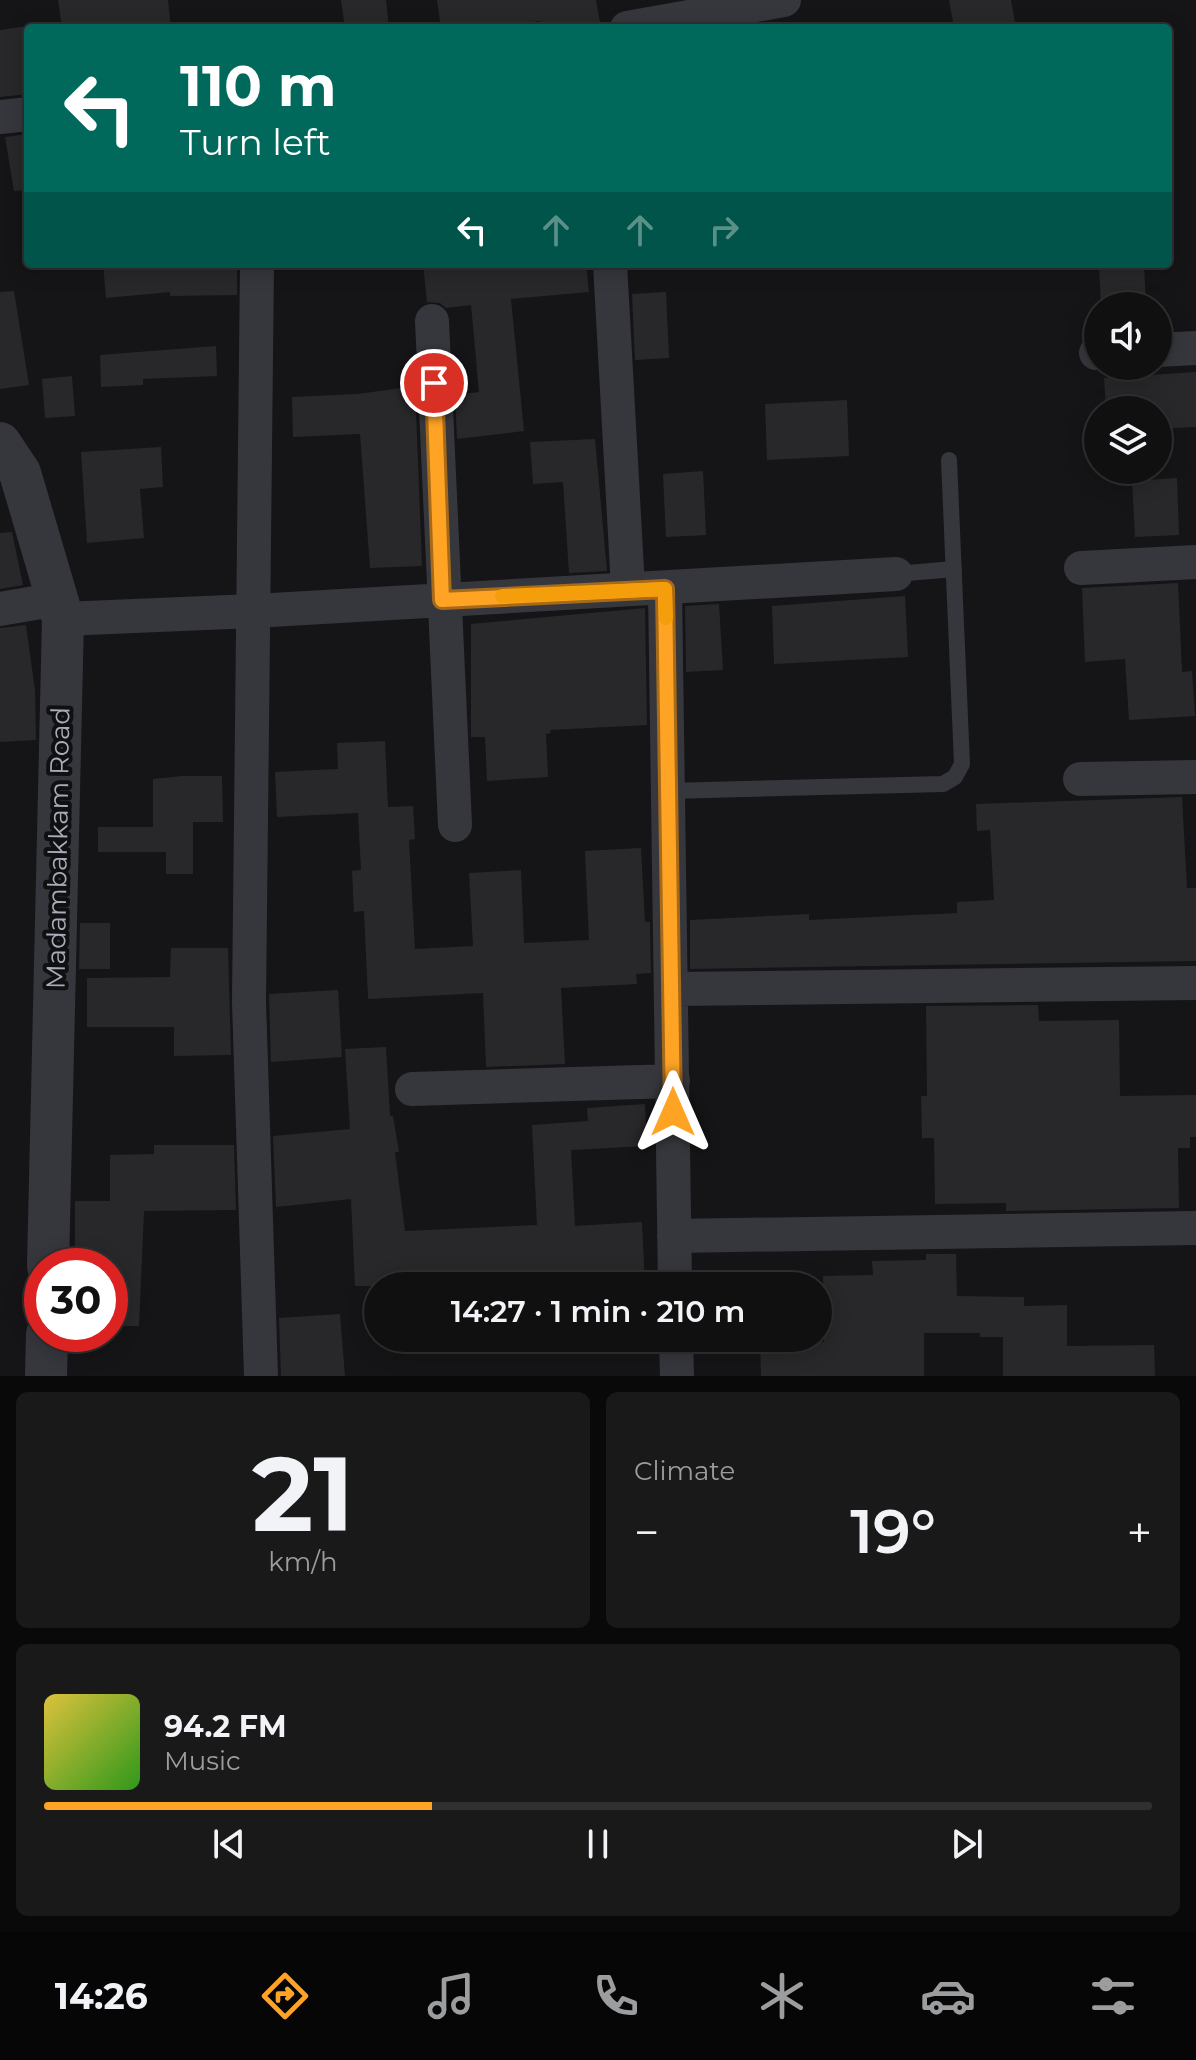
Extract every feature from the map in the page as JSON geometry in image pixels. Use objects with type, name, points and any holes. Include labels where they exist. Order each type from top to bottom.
[{"type":"street","points":[[649,24],[784,0]]},
{"type":"street","points":[[0,117],[24,114]]},
{"type":"street","points":[[257,268],[249,1002],[261,1376]]},
{"type":"street","points":[[610,268],[628,588]]},
{"type":"street","points":[[432,321],[442,600],[455,825]]},
{"type":"street","points":[[1172,349],[1196,348]]},
{"type":"street","name":"Madambakkam Road","points":[[0,443],[20,473],[60,609],[48,1248]]},
{"type":"street","points":[[1081,568],[1196,562]]},
{"type":"street","points":[[0,609],[253,611],[896,574]]},
{"type":"street","points":[[665,589],[675,1272]]},
{"type":"street","points":[[1080,779],[1196,777]]},
{"type":"street","points":[[672,989],[1196,983]]},
{"type":"street","points":[[412,1089],[673,1081]]},
{"type":"street","points":[[674,1236],[1196,1228]]},
{"type":"street","points":[[46,1376],[47,1352]]},
{"type":"street","points":[[676,1352],[677,1376]]},
{"type":"lane","points":[[668,791],[943,784],[955,777],[962,764],[949,460]]},
{"type":"lane","points":[[896,574],[954,569]]},
{"type":"building","points":[[58,0],[168,0],[171,24],[61,24]]},
{"type":"building","points":[[341,0],[386,0],[389,24],[344,24]]},
{"type":"building","points":[[437,0],[596,0],[600,22],[588,24],[540,24],[540,21],[440,24]]},
{"type":"building","points":[[949,0],[1011,0],[1015,24],[953,24]]},
{"type":"building","points":[[24,27],[24,94],[0,97],[0,30]]},
{"type":"building","points":[[24,135],[24,190],[14,191],[5,137]]},
{"type":"building","points":[[103,268],[237,268],[237,295],[170,296],[170,292],[106,298]]},
{"type":"building","points":[[423,268],[586,268],[589,292],[511,299],[524,431],[457,439],[455,395],[479,392],[471,305],[446,308],[440,303],[427,302]]},
{"type":"building","points":[[1099,268],[1144,268],[1145,292],[1100,292]]},
{"type":"building","points":[[14,291],[29,385],[0,389],[0,292]]},
{"type":"building","points":[[666,292],[669,358],[635,360],[632,294]]},
{"type":"building","points":[[216,346],[217,376],[143,379],[143,385],[101,387],[100,355]]},
{"type":"building","points":[[1196,372],[1196,427],[1172,428],[1172,396],[1105,396],[1104,380],[1172,380],[1172,374]]},
{"type":"building","points":[[72,376],[75,416],[45,418],[42,379]]},
{"type":"building","points":[[415,386],[422,566],[370,568],[360,434],[293,437],[292,397],[358,394]]},
{"type":"building","points":[[847,400],[849,456],[767,460],[765,404]]},
{"type":"building","points":[[595,439],[607,571],[569,573],[563,482],[533,484],[530,442]]},
{"type":"building","points":[[161,447],[163,487],[140,489],[144,538],[87,543],[81,452]]},
{"type":"building","points":[[703,471],[706,535],[666,537],[663,474]]},
{"type":"building","points":[[1172,478],[1177,478],[1179,535],[1135,537],[1132,484],[1172,484]]},
{"type":"building","points":[[12,532],[23,585],[0,589],[0,533]]},
{"type":"building","points":[[1178,583],[1182,672],[1192,671],[1195,716],[1129,720],[1125,659],[1085,662],[1082,588]]},
{"type":"building","points":[[905,596],[908,657],[774,664],[772,606]]},
{"type":"building","points":[[719,604],[723,670],[686,672],[685,606]]},
{"type":"building","points":[[645,608],[647,725],[550,730],[551,733],[546,734],[548,777],[487,781],[485,737],[471,737],[471,624]]},
{"type":"building","points":[[26,625],[35,690],[36,740],[0,742],[0,628]]},
{"type":"building","points":[[385,741],[388,807],[413,806],[415,839],[409,840],[415,949],[473,946],[469,873],[521,870],[524,943],[589,940],[585,851],[641,848],[645,922],[650,922],[651,973],[636,974],[637,984],[561,988],[565,1064],[486,1067],[483,993],[368,999],[364,911],[354,912],[352,871],[361,870],[358,813],[277,817],[275,772],[338,769],[337,743]]},
{"type":"building","points":[[222,776],[223,822],[193,822],[193,874],[166,874],[166,852],[98,852],[98,827],[153,827],[153,779]]},
{"type":"building","points":[[1182,797],[1187,888],[1196,888],[1196,961],[690,969],[690,920],[809,914],[809,920],[957,913],[957,902],[994,900],[990,830],[977,831],[976,804]]},
{"type":"building","points":[[80,923],[110,923],[110,969],[79,969]]},
{"type":"building","points":[[171,948],[228,948],[231,1055],[174,1056],[174,1027],[87,1027],[87,978],[170,977]]},
{"type":"building","points":[[338,990],[342,1057],[271,1062],[269,994]]},
{"type":"building","points":[[1038,1005],[1039,1021],[1119,1020],[1120,1096],[1196,1095],[1196,1137],[1190,1137],[1190,1148],[1178,1148],[1179,1208],[1006,1211],[1006,1203],[935,1204],[934,1138],[922,1138],[921,1096],[927,1096],[926,1006]]},
{"type":"building","points":[[386,1047],[390,1116],[393,1116],[399,1152],[395,1152],[405,1231],[537,1225],[532,1125],[588,1121],[587,1108],[645,1104],[647,1146],[571,1150],[575,1226],[642,1222],[644,1272],[364,1272],[364,1286],[355,1286],[351,1199],[276,1207],[273,1136],[350,1129],[345,1049]]},
{"type":"building","points":[[154,1145],[234,1145],[236,1210],[144,1211],[139,1326],[128,1326],[128,1248],[75,1248],[75,1201],[110,1201],[110,1155],[154,1154]]},
{"type":"building","points":[[926,1254],[956,1254],[957,1296],[1024,1297],[1024,1306],[1067,1305],[1067,1346],[1154,1345],[1155,1376],[1003,1376],[1003,1337],[980,1337],[980,1333],[924,1333],[924,1376],[761,1376],[760,1352],[832,1352],[832,1276],[873,1275],[872,1261],[926,1260]]},
{"type":"building","points":[[340,1314],[345,1376],[281,1376],[279,1318]]},
{"type":"slow traffic","points":[[502,596],[628,588],[665,589],[666,618]]},
{"type":"route","points":[[434,383],[442,600],[628,588],[665,589],[673,1112]]}]
